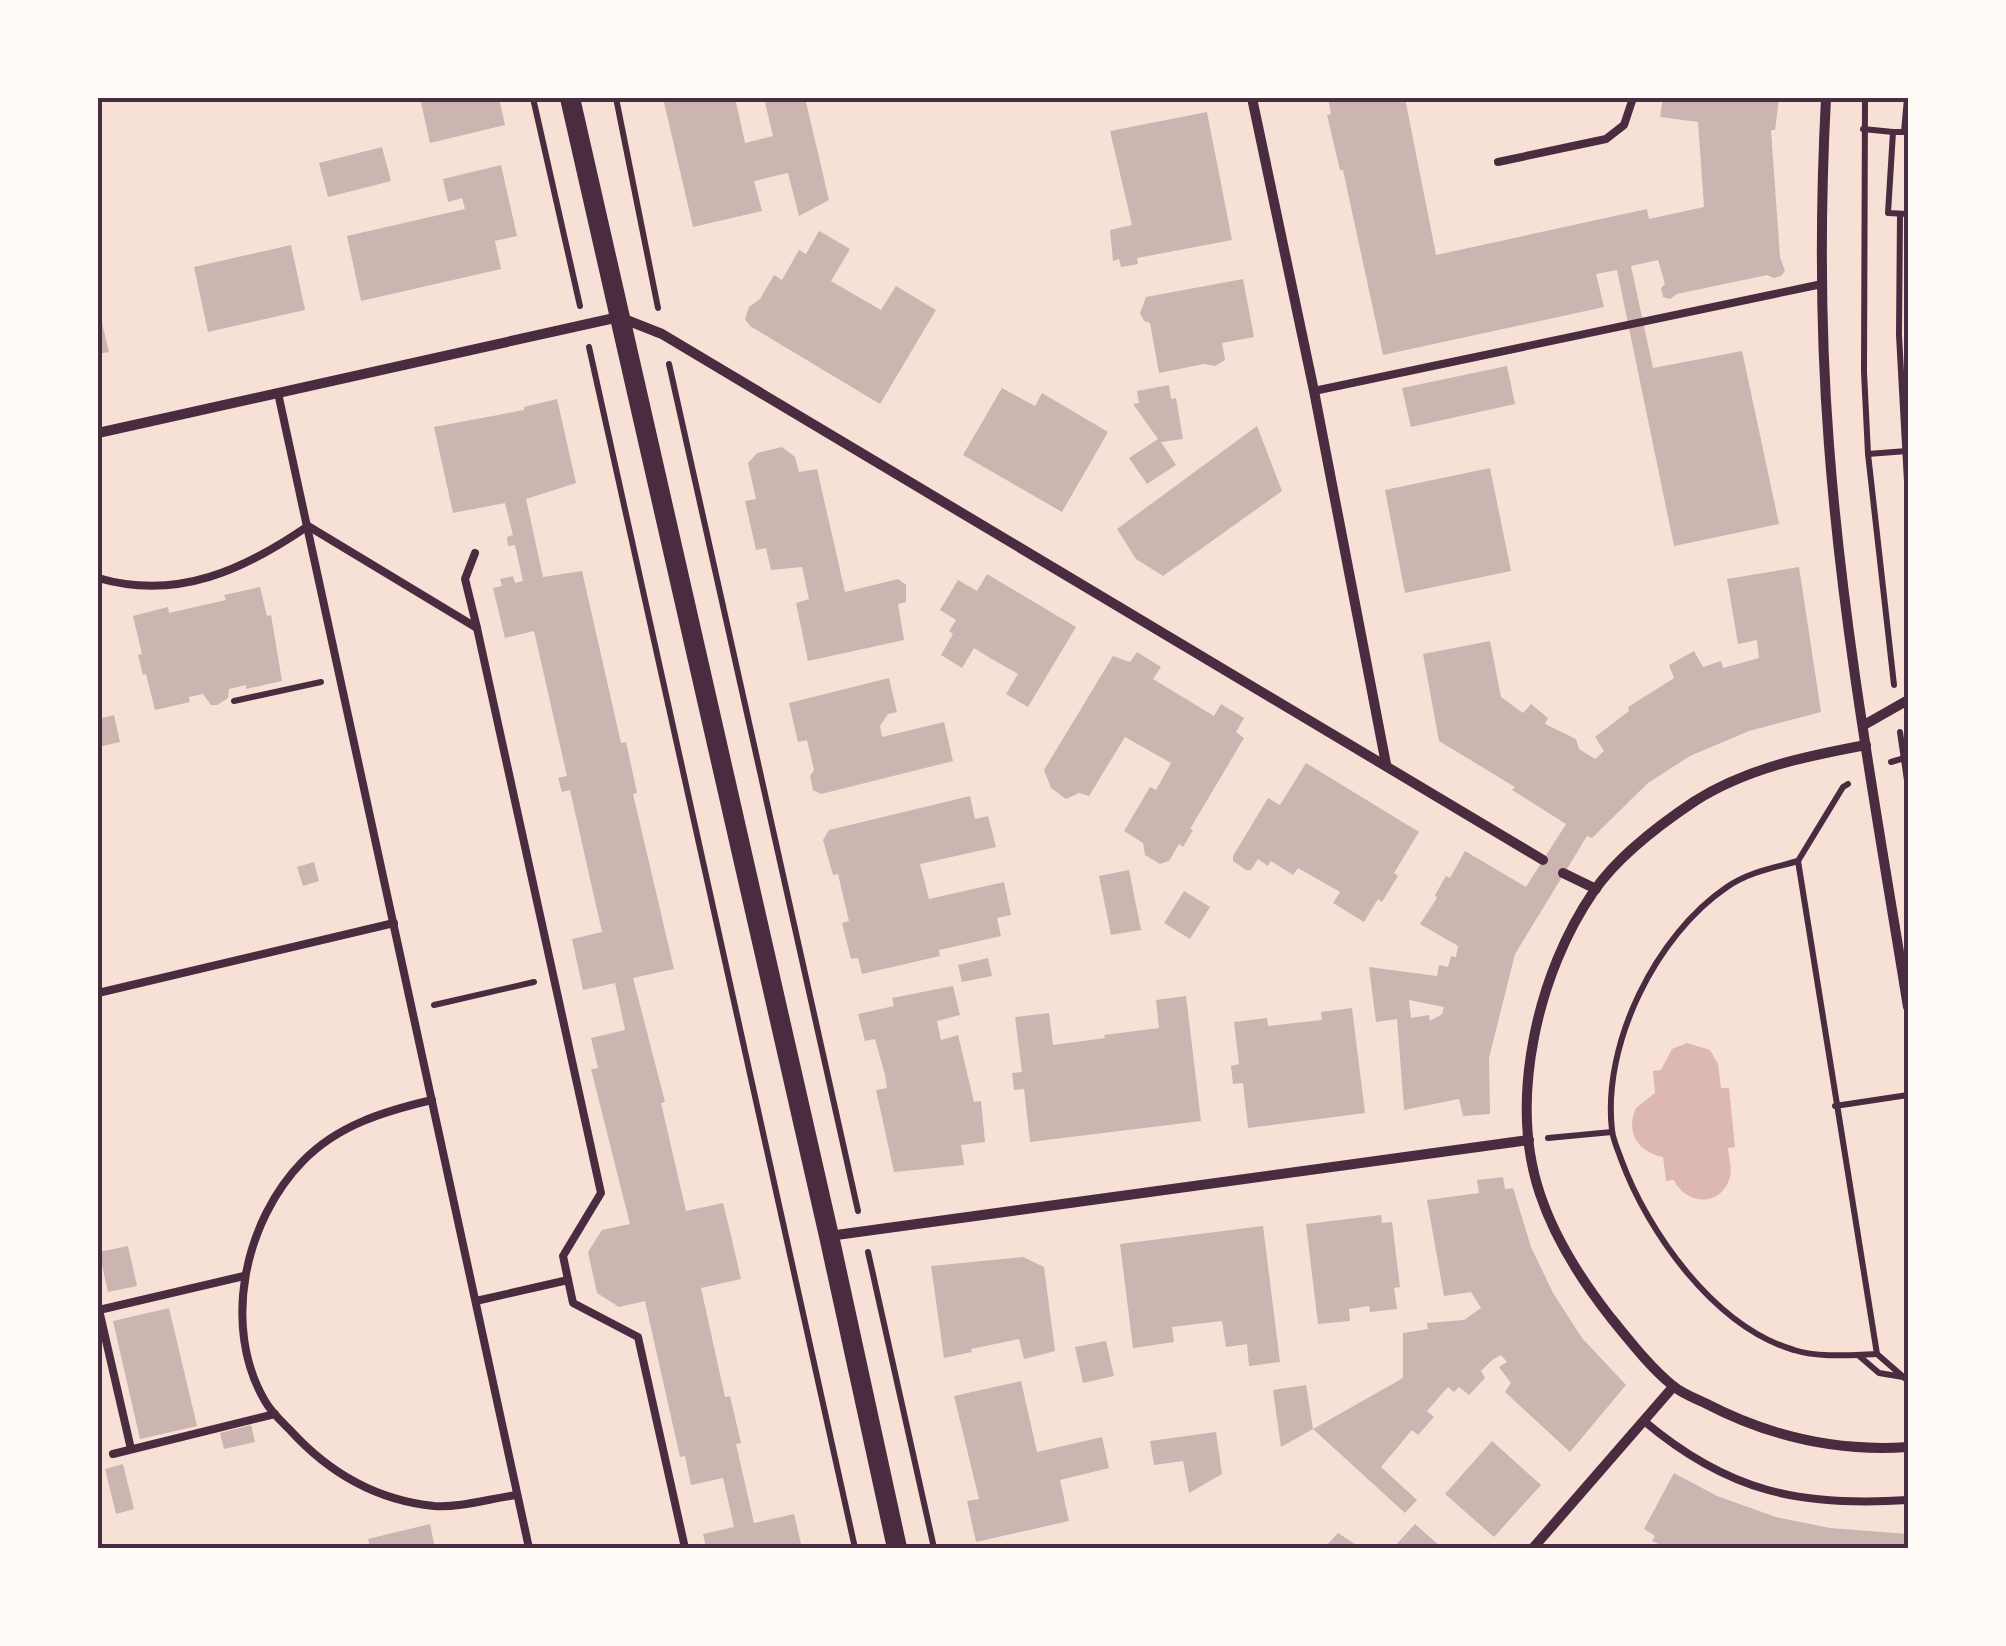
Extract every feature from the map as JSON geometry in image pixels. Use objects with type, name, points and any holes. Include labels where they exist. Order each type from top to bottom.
[{"type":"main road","points":[[570,98],[897,1548]]},
{"type":"street","points":[[1252,98],[1386,764]]},
{"type":"street","points":[[1826,98],[1822,284],[1829,446],[1866,745],[1908,1007]]},
{"type":"street","points":[[98,433],[619,317],[662,334],[1543,860]]},
{"type":"street","points":[[1864,725],[1908,700]]},
{"type":"street","points":[[1866,745],[1780,763],[1696,801],[1625,856],[1596,889],[1570,930],[1540,1008],[1528,1095],[1529,1140],[1540,1193],[1563,1245],[1591,1292],[1633,1345],[1673,1386],[1752,1427],[1804,1442],[1908,1447]]},
{"type":"street","points":[[1563,872],[1596,889]]},
{"type":"street","points":[[829,1236],[1529,1140]]},
{"type":"street","points":[[1533,1548],[1673,1386]]},
{"type":"lane","points":[[1498,162],[1606,138],[1624,126],[1633,98]]},
{"type":"lane","points":[[1314,391],[1822,284]]},
{"type":"lane","points":[[278,392],[529,1548]]},
{"type":"lane","points":[[98,578],[135,585],[205,579],[245,566],[308,526]]},
{"type":"lane","points":[[308,526],[476,628]]},
{"type":"lane","points":[[475,552],[465,579],[601,1193],[563,1256],[568,1280],[573,1303],[638,1336],[685,1548]]},
{"type":"lane","points":[[98,994],[394,924]]},
{"type":"lane","points":[[432,1100],[358,1122],[304,1160],[266,1213],[244,1276],[246,1340],[252,1371],[264,1401],[313,1456],[338,1475],[370,1491],[437,1506],[517,1495]]},
{"type":"lane","points":[[131,1449],[99,1310],[244,1276]]},
{"type":"lane","points":[[476,1301],[568,1280]]},
{"type":"lane","points":[[113,1454],[275,1414]]},
{"type":"lane","points":[[1644,1421],[1716,1472],[1750,1486],[1829,1501],[1908,1500]]},
{"type":"path","points":[[533,98],[856,1548]]},
{"type":"path","points":[[616,98],[662,334],[934,1548]]},
{"type":"path","points":[[1865,98],[1863,302],[1868,454],[1908,787]]},
{"type":"path","points":[[1863,129],[1906,132],[1907,98]]},
{"type":"path","points":[[1893,132],[1888,213],[1904,214],[1899,335],[1908,500]]},
{"type":"path","points":[[1868,454],[1906,451]]},
{"type":"path","points":[[234,700],[341,677]]},
{"type":"path","points":[[1870,770],[1842,787],[1798,861],[1834,1106],[1877,1354],[1906,1379]]},
{"type":"path","points":[[1798,861],[1750,874],[1727,887],[1694,914],[1666,948],[1639,993],[1618,1056],[1612,1132],[1642,1207],[1688,1274],[1718,1304],[1758,1334],[1795,1351],[1877,1354]]},
{"type":"path","points":[[413,1009],[554,978]]},
{"type":"path","points":[[1834,1106],[1908,1095]]},
{"type":"path","points":[[1529,1140],[1612,1132]]},
{"type":"path","points":[[1858,1355],[1879,1372],[1906,1379]]},
{"type":"shaded area","points":[[1687,1043],[1710,1050],[1718,1064],[1721,1088],[1729,1088],[1735,1147],[1728,1148],[1731,1168],[1724,1189],[1702,1200],[1686,1194],[1674,1180],[1666,1181],[1663,1157],[1641,1146],[1632,1125],[1636,1108],[1655,1093],[1653,1071],[1661,1070],[1672,1049]]},
{"type":"building","points":[[420,98],[499,98],[505,125],[430,143]]},
{"type":"building","points":[[663,98],[735,98],[745,143],[773,136],[764,98],[805,98],[829,200],[799,216],[788,173],[754,181],[762,211],[693,227]]},
{"type":"building","points":[[1328,98],[1405,98],[1436,255],[1647,209],[1649,219],[1704,207],[1698,122],[1660,117],[1663,98],[1779,98],[1775,130],[1771,130],[1780,257],[1785,271],[1781,276],[1767,275],[1677,294],[1670,299],[1663,297],[1661,288],[1665,284],[1658,260],[1631,266],[1653,368],[1742,351],[1779,524],[1674,546],[1617,270],[1596,274],[1604,307],[1383,355],[1343,170],[1327,115],[1331,114]]},
{"type":"building","points":[[1207,112],[1232,240],[1137,258],[1138,264],[1121,267],[1119,259],[1113,261],[1110,230],[1132,225],[1110,131]]},
{"type":"building","points":[[382,147],[391,181],[328,197],[319,163]]},
{"type":"building","points":[[501,165],[517,236],[495,241],[501,269],[361,301],[347,236],[465,209],[462,198],[448,202],[443,179]]},
{"type":"building","points":[[819,231],[850,249],[831,281],[881,310],[896,286],[936,310],[880,404],[750,326],[745,319],[749,307],[760,299],[774,275],[782,280],[799,250],[806,254]]},
{"type":"building","points":[[291,245],[305,310],[208,332],[194,267]]},
{"type":"building","points":[[1243,279],[1254,337],[1222,343],[1225,360],[1215,366],[1204,364],[1159,373],[1150,323],[1140,313],[1146,297]]},
{"type":"building","points":[[98,307],[109,352],[98,354]]},
{"type":"building","points":[[1507,366],[1515,404],[1411,427],[1402,388]]},
{"type":"building","points":[[1169,385],[1171,399],[1176,398],[1183,439],[1161,442],[1176,465],[1147,484],[1129,458],[1158,439],[1133,404],[1139,403],[1137,391]]},
{"type":"building","points":[[1002,388],[1035,406],[1042,393],[1108,432],[1062,512],[963,455]]},
{"type":"building","points":[[557,399],[576,483],[526,499],[543,577],[582,571],[621,743],[626,742],[637,793],[633,794],[674,969],[633,978],[665,1102],[661,1103],[686,1211],[723,1203],[741,1279],[701,1288],[725,1397],[730,1396],[741,1443],[736,1444],[754,1523],[794,1514],[802,1548],[706,1548],[703,1534],[734,1527],[723,1478],[691,1485],[685,1456],[680,1457],[645,1301],[619,1307],[597,1293],[588,1252],[602,1230],[630,1224],[591,1069],[598,1068],[591,1038],[625,1030],[615,983],[583,990],[572,939],[602,932],[570,790],[562,792],[558,778],[567,776],[534,631],[505,638],[493,588],[502,586],[500,579],[513,576],[515,583],[523,581],[515,545],[508,546],[507,537],[513,535],[505,503],[453,513],[434,427],[524,410]]},
{"type":"building","points":[[1257,426],[1282,491],[1163,576],[1136,559],[1117,529]]},
{"type":"building","points":[[782,447],[795,457],[799,472],[817,469],[845,592],[898,579],[906,585],[906,602],[898,604],[904,640],[808,661],[796,603],[809,599],[802,567],[771,570],[766,548],[756,550],[745,501],[756,499],[748,463],[757,453]]},
{"type":"building","points":[[1490,468],[1511,571],[1405,593],[1385,490]]},
{"type":"building","points":[[1799,567],[1821,712],[1749,731],[1690,756],[1648,783],[1592,838],[1587,836],[1515,954],[1489,1058],[1490,1114],[1463,1116],[1459,1099],[1404,1110],[1397,1019],[1376,1022],[1369,967],[1437,976],[1439,965],[1448,967],[1451,956],[1456,957],[1458,946],[1420,924],[1446,876],[1450,878],[1465,851],[1526,887],[1566,824],[1512,790],[1515,787],[1439,741],[1423,654],[1490,641],[1501,697],[1523,713],[1531,704],[1548,718],[1545,724],[1576,739],[1579,749],[1595,759],[1604,751],[1595,737],[1629,711],[1628,707],[1674,678],[1669,665],[1694,651],[1703,667],[1721,661],[1723,668],[1759,658],[1757,640],[1738,644],[1727,579]],"holes":[[[1409,1000],[1444,1007],[1442,1014],[1430,1021],[1429,1015],[1411,1018]]]},
{"type":"building","points":[[987,574],[1076,627],[1028,707],[1006,694],[1018,674],[974,648],[962,668],[941,655],[956,620],[940,610],[958,580],[977,591]]},
{"type":"building","points":[[260,587],[267,616],[271,615],[282,681],[229,689],[228,698],[217,705],[211,705],[203,694],[189,697],[190,702],[155,710],[138,655],[142,654],[133,616],[168,607],[169,613],[226,600],[224,595]]},
{"type":"building","points":[[1137,652],[1161,667],[1153,679],[1214,716],[1221,704],[1244,718],[1236,732],[1244,738],[1190,829],[1193,830],[1183,847],[1179,844],[1169,861],[1160,864],[1145,855],[1143,843],[1124,831],[1150,787],[1156,790],[1171,763],[1125,737],[1089,796],[1079,793],[1066,799],[1051,788],[1044,770],[1113,656],[1130,662]]},
{"type":"building","points":[[889,678],[897,712],[888,714],[880,726],[882,737],[944,722],[953,761],[821,794],[813,790],[810,776],[814,770],[807,740],[798,742],[789,703]]},
{"type":"building","points":[[114,715],[120,742],[98,747],[98,719]]},
{"type":"building","points":[[1306,763],[1419,832],[1394,873],[1398,876],[1364,922],[1333,903],[1340,892],[1298,868],[1293,875],[1271,861],[1268,866],[1258,859],[1251,870],[1246,870],[1233,861],[1268,798],[1280,805]]},
{"type":"building","points":[[970,796],[975,819],[988,816],[996,847],[920,864],[929,899],[1004,882],[1011,915],[997,918],[1001,936],[939,950],[940,956],[862,974],[858,958],[851,959],[842,923],[849,921],[838,874],[833,875],[823,840],[829,830]]},
{"type":"building","points":[[314,862],[319,881],[303,886],[297,867]]},
{"type":"building","points":[[1129,870],[1141,930],[1111,935],[1099,876]]},
{"type":"building","points":[[1184,891],[1210,907],[1190,939],[1164,923]]},
{"type":"building","points":[[988,958],[992,976],[962,982],[958,965]]},
{"type":"building","points":[[953,986],[960,1015],[937,1021],[941,1040],[958,1035],[974,1102],[981,1101],[985,1142],[961,1145],[964,1165],[894,1172],[876,1090],[887,1088],[885,1075],[875,1039],[865,1041],[858,1014],[894,1006],[892,998]]},
{"type":"building","points":[[1186,996],[1201,1121],[1030,1142],[1024,1089],[1014,1090],[1012,1073],[1022,1072],[1015,1017],[1049,1013],[1053,1045],[1159,1028],[1156,1000]]},
{"type":"building","points":[[1352,1008],[1365,1113],[1248,1128],[1243,1083],[1233,1084],[1231,1066],[1239,1064],[1234,1022],[1267,1018],[1268,1026],[1322,1020],[1321,1012]]},
{"type":"building","points":[[1503,1177],[1505,1189],[1513,1188],[1531,1247],[1553,1293],[1582,1338],[1626,1385],[1570,1452],[1505,1392],[1511,1383],[1499,1367],[1507,1362],[1501,1355],[1492,1360],[1481,1371],[1485,1378],[1469,1395],[1459,1387],[1454,1392],[1448,1387],[1427,1411],[1434,1417],[1418,1435],[1412,1430],[1381,1467],[1417,1500],[1405,1513],[1313,1429],[1403,1378],[1403,1333],[1428,1329],[1427,1323],[1464,1320],[1481,1308],[1471,1292],[1444,1296],[1427,1200],[1479,1193],[1477,1180]]},
{"type":"building","points":[[1381,1215],[1382,1223],[1392,1222],[1400,1287],[1394,1288],[1397,1309],[1349,1309],[1350,1321],[1318,1324],[1306,1224]]},
{"type":"building","points":[[1263,1226],[1280,1362],[1249,1366],[1247,1344],[1226,1347],[1222,1321],[1172,1327],[1174,1342],[1133,1348],[1120,1244]]},
{"type":"building","points":[[128,1246],[137,1286],[108,1292],[99,1252]]},
{"type":"building","points":[[1023,1257],[1044,1267],[1055,1351],[1024,1359],[1019,1339],[944,1358],[931,1266]]},
{"type":"building","points":[[169,1308],[197,1426],[140,1439],[113,1321]]},
{"type":"building","points":[[1106,1341],[1114,1376],[1083,1383],[1075,1347]]},
{"type":"building","points":[[1021,1381],[1037,1452],[1102,1437],[1109,1468],[1060,1480],[1069,1521],[976,1542],[967,1501],[979,1499],[954,1396]]},
{"type":"building","points":[[1306,1385],[1313,1429],[1281,1447],[1273,1390]]},
{"type":"building","points":[[251,1425],[255,1442],[224,1449],[220,1433]]},
{"type":"building","points":[[1216,1432],[1222,1474],[1189,1493],[1183,1461],[1154,1465],[1150,1441]]},
{"type":"building","points":[[1492,1441],[1541,1485],[1494,1537],[1445,1494]]},
{"type":"building","points":[[123,1464],[134,1509],[116,1514],[105,1469]]},
{"type":"building","points":[[1674,1473],[1717,1496],[1776,1517],[1830,1528],[1908,1534],[1908,1548],[1668,1548],[1652,1541],[1655,1536],[1644,1529]]},
{"type":"building","points":[[430,1524],[435,1548],[370,1548],[368,1539]]},
{"type":"building","points":[[1415,1524],[1442,1548],[1393,1548]]},
{"type":"building","points":[[1338,1533],[1361,1548],[1324,1548]]}]
